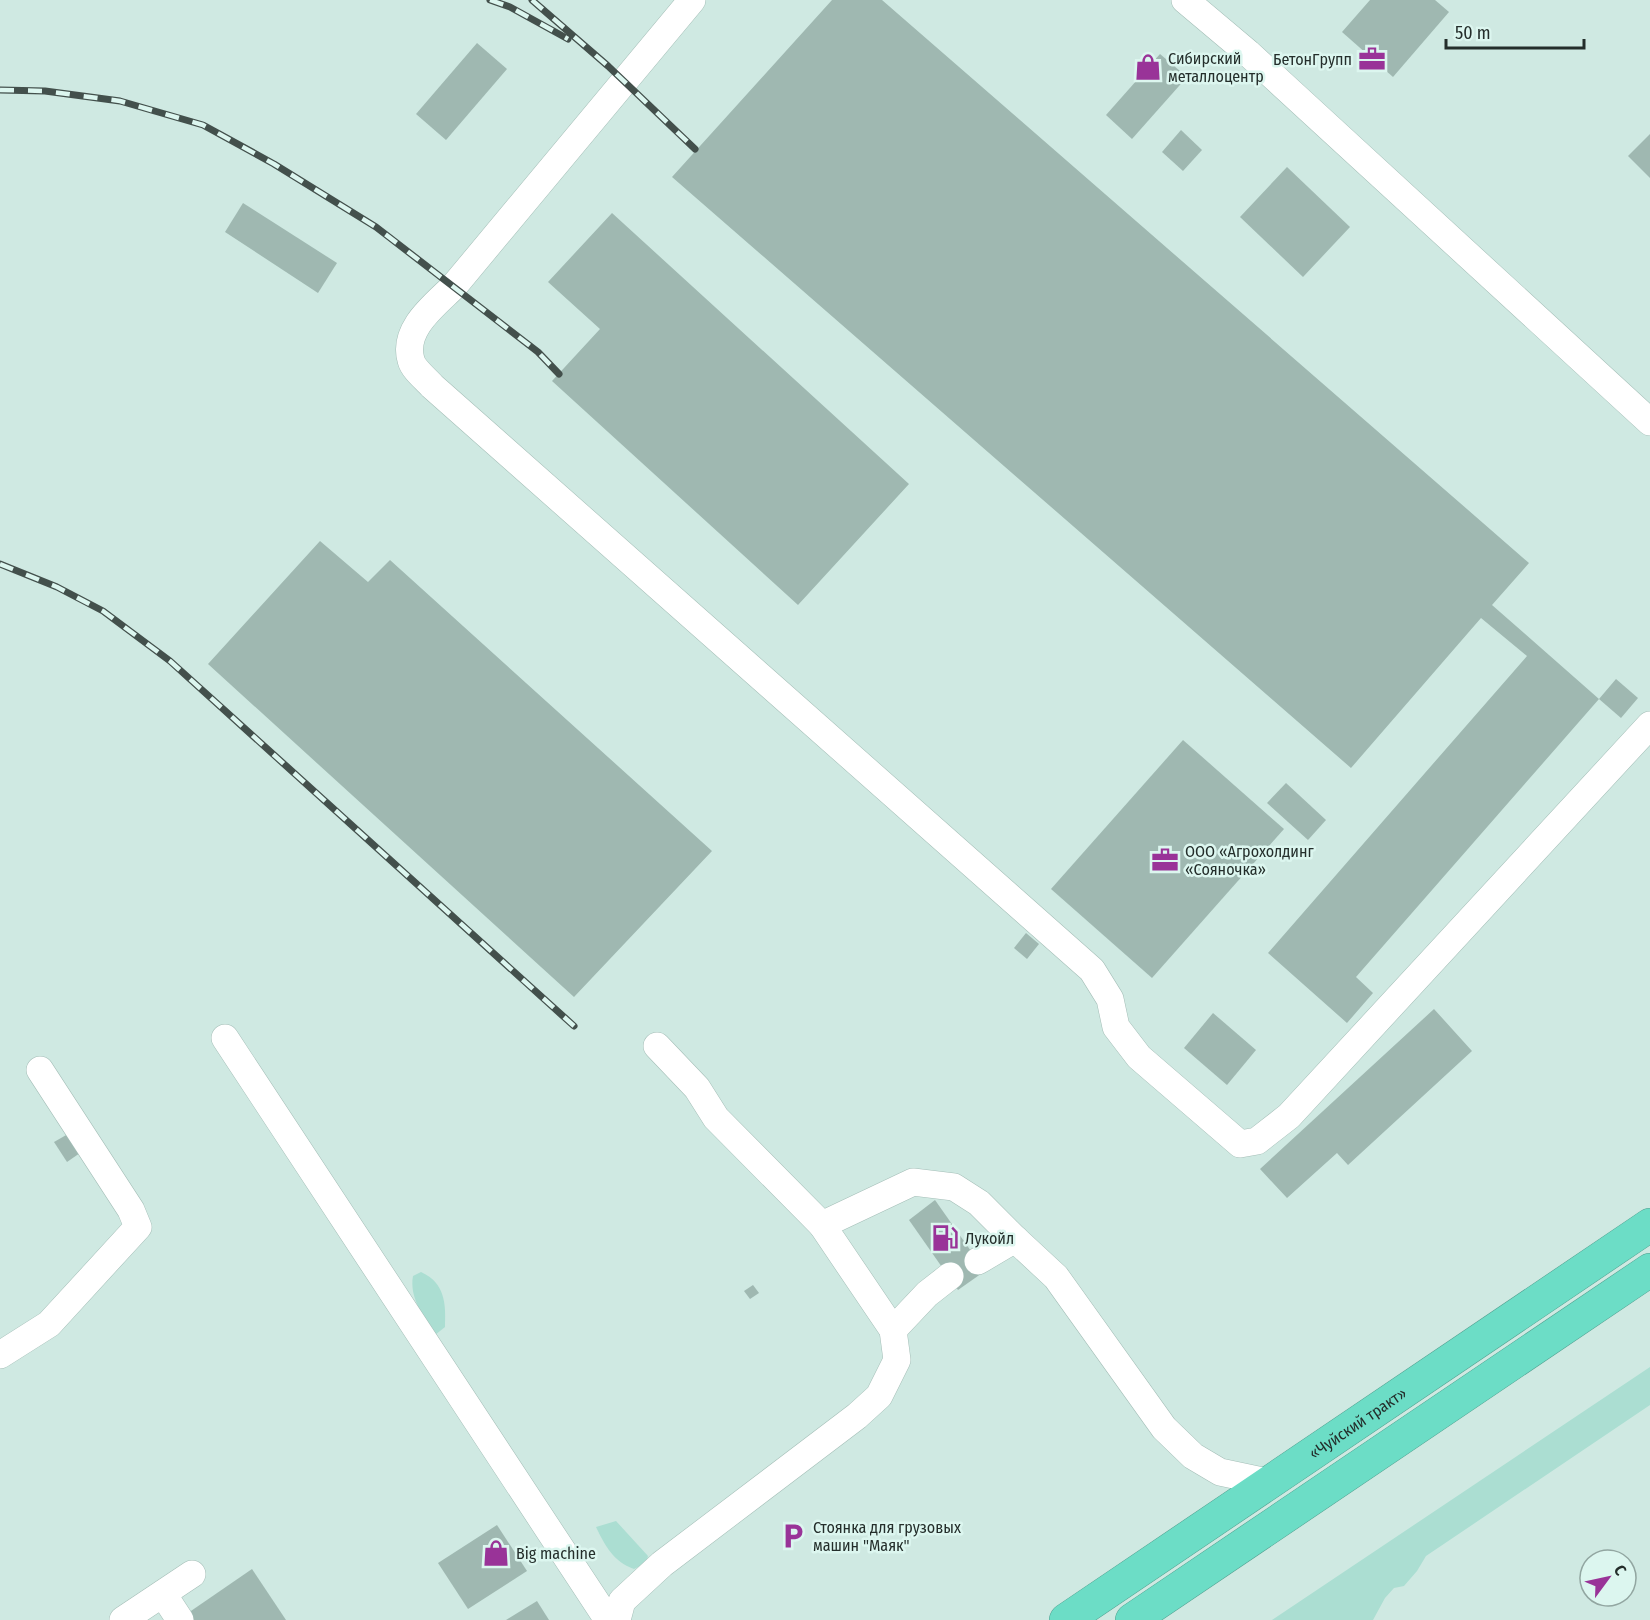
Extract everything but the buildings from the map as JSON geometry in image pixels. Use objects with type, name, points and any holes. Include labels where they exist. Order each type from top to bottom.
[{"type":"highway","name":"«Чуйский тракт»","points":[[1066,1620],[1650,1225]]},
{"type":"highway","points":[[1132,1620],[1650,1270]]},
{"type":"lane","points":[[692,0],[454,286],[421,320],[410,342],[411,362],[432,386],[1092,970],[1110,999],[1116,1027],[1139,1057],[1240,1144],[1257,1141],[1289,1116],[1650,725]]},
{"type":"lane","points":[[1185,0],[1248,53],[1650,422]]},
{"type":"lane","points":[[225,1038],[608,1620]]},
{"type":"lane","points":[[617,1620],[622,1601],[662,1564],[857,1416],[879,1396],[897,1360],[893,1330],[822,1225],[716,1118],[697,1088],[657,1046]]},
{"type":"lane","points":[[0,1355],[49,1324],[138,1227],[131,1210],[40,1070]]},
{"type":"lane","points":[[822,1225],[913,1182],[954,1187],[979,1203],[1056,1277],[1164,1428],[1193,1456],[1220,1472],[1267,1482]]},
{"type":"lane","points":[[978,1261],[1015,1239]]},
{"type":"lane","points":[[893,1330],[927,1294],[950,1276]]},
{"type":"lane","points":[[123,1620],[192,1574]]},
{"type":"lane","points":[[163,1594],[180,1620]]},
{"type":"green space","points":[[421,1272],[435,1282],[444,1302],[445,1327],[435,1335],[418,1307],[413,1292],[413,1276]]},
{"type":"green space","points":[[1650,1367],[1650,1405],[1426,1556],[1404,1586],[1394,1588],[1385,1598],[1373,1620],[1272,1620]]},
{"type":"green space","points":[[616,1521],[648,1556],[646,1563],[634,1569],[616,1558],[607,1547],[596,1527]]},
{"type":"railway","points":[[490,0],[510,7],[568,39]]},
{"type":"railway","points":[[532,0],[608,66],[695,149]]},
{"type":"railway","points":[[0,90],[45,91],[120,101],[203,125],[274,164],[376,227],[538,352],[559,374]]},
{"type":"railway","points":[[0,564],[57,587],[103,611],[170,661],[574,1026]]},
{"type":"place","name":"БетонГрупп","points":[[1372,59]]},
{"type":"place","name":"Сибирский металлоцентр","points":[[1148,67]]},
{"type":"place","name":"ООО «Агрохолдинг «Сояночка»","points":[[1165,860]]},
{"type":"place","name":"Лукойл","points":[[945,1238]]},
{"type":"place","name":"Стоянка для грузовых машин \"Маяк\"","points":[[793,1536]]},
{"type":"place","name":"Big machine","points":[[496,1553]]}]
